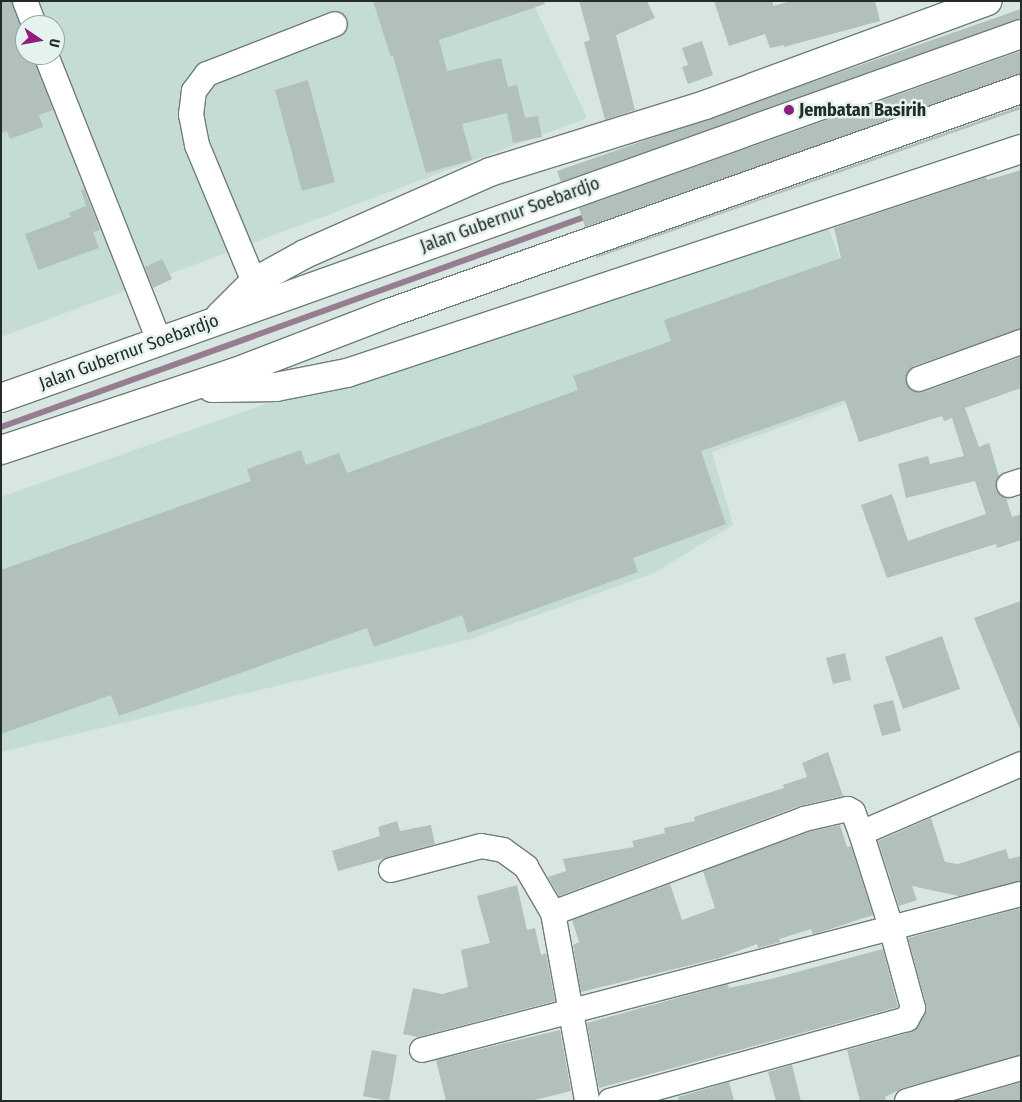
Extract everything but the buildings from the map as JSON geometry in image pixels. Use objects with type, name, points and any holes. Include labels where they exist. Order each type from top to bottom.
[{"type":"highway","points":[[213,322],[254,282],[305,254],[490,172],[705,105],[987,1]]},
{"type":"highway","name":"Jalan Gubernur Soebardjo","points":[[1,398],[565,195],[1021,34]]},
{"type":"highway","points":[[1,450],[184,388],[1021,89]]},
{"type":"highway","points":[[184,388],[276,387],[347,373],[1021,149]]},
{"type":"highway","points":[[500,275],[513,317]]},
{"type":"street","points":[[25,1],[30,15]]},
{"type":"street","points":[[254,282],[197,144],[191,115],[194,91],[206,74],[335,24]]},
{"type":"street","points":[[50,65],[159,341]]},
{"type":"street","points":[[919,379],[1021,342]]},
{"type":"street","points":[[861,833],[1021,764]]},
{"type":"street","points":[[553,913],[804,819],[848,809],[853,812],[861,833],[891,927],[913,1008],[907,1019],[610,1101]]},
{"type":"street","points":[[391,870],[491,846],[517,858],[526,867],[553,913],[587,1101]]},
{"type":"street","points":[[422,1050],[1021,894]]},
{"type":"street","points":[[907,1101],[1021,1068]]},
{"type":"shaded area","points":[[1,1],[532,1],[587,118],[1,337]]},
{"type":"shaded area","points":[[826,220],[886,389],[712,452],[733,525],[654,573],[468,640],[1,752],[1,497],[513,317]]},
{"type":"waterway","points":[[1,427],[590,215]]},
{"type":"place","name":"Jembatan Basirih","points":[[789,110]]}]
